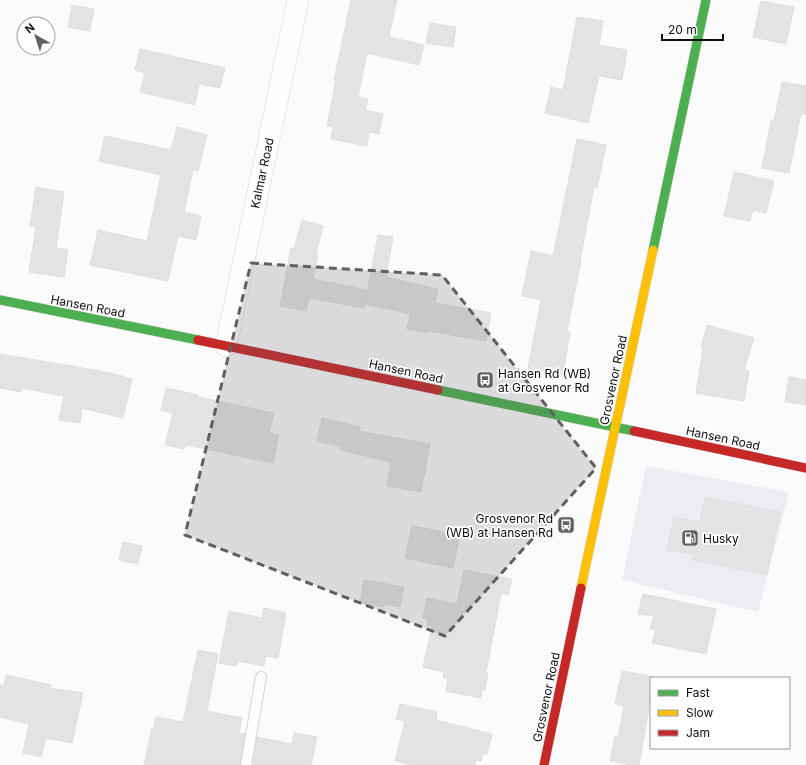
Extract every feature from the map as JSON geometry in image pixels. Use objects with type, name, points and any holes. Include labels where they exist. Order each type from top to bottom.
[{"type":"main road","name":"Grosvenor Road","points":[[544,765],[706,0]]},
{"type":"main road","name":"Hansen Road","points":[[0,300],[226,346],[258,351],[806,468]]},
{"type":"street","name":"Kalmar Road","points":[[226,346],[298,0]]},
{"type":"lane","points":[[246,765],[261,677]]},
{"type":"highlighted area","points":[[251,263],[442,275],[596,468],[445,636],[185,535]]},
{"type":"shaded area","points":[[646,466],[789,492],[758,612],[622,580]]},
{"type":"building","points":[[351,0],[397,0],[389,37],[424,45],[419,65],[367,53],[358,97],[368,99],[365,110],[383,114],[379,134],[369,132],[367,146],[331,139],[333,127],[327,126],[336,80],[334,80]]},
{"type":"building","points":[[761,1],[794,7],[786,44],[753,37]]},
{"type":"building","points":[[72,5],[94,9],[90,31],[68,27]]},
{"type":"building","points":[[577,17],[603,21],[599,45],[627,50],[622,80],[599,76],[588,123],[545,113],[551,87],[563,90]]},
{"type":"building","points":[[430,23],[456,27],[453,47],[426,43]]},
{"type":"building","points":[[140,49],[225,68],[220,88],[199,84],[195,105],[140,92],[145,73],[135,70]]},
{"type":"building","points":[[782,82],[806,86],[806,114],[801,114],[789,173],[762,168],[771,121],[774,121]]},
{"type":"building","points":[[177,127],[207,135],[198,171],[193,170],[184,212],[201,216],[196,240],[178,236],[168,281],[90,265],[98,230],[147,241],[161,175],[99,161],[105,136],[171,150]]},
{"type":"building","points":[[577,139],[606,145],[597,188],[594,187],[580,261],[567,331],[570,332],[563,374],[528,368],[541,300],[522,296],[531,251],[553,256]]},
{"type":"building","points":[[734,172],[774,181],[766,213],[753,210],[750,221],[724,216]]},
{"type":"building","points":[[36,187],[64,192],[56,248],[68,250],[64,277],[29,272],[36,227],[30,226]]},
{"type":"building","points":[[302,220],[323,226],[316,253],[318,254],[313,279],[368,290],[364,308],[309,298],[306,311],[280,306],[291,248],[294,249]]},
{"type":"building","points":[[378,235],[393,237],[386,277],[438,289],[435,303],[491,313],[486,341],[429,331],[428,333],[407,329],[410,314],[365,304]]},
{"type":"building","points":[[707,325],[754,338],[744,370],[749,371],[744,401],[696,393],[703,348],[701,347]]},
{"type":"building","points":[[0,354],[95,370],[132,379],[123,418],[82,408],[80,423],[59,420],[64,396],[21,388],[21,392],[0,388]]},
{"type":"building","points":[[789,377],[806,380],[806,405],[785,402]]},
{"type":"building","points":[[166,388],[198,395],[198,397],[274,413],[269,433],[279,435],[273,463],[186,445],[184,449],[165,445],[173,413],[161,410]]},
{"type":"building","points":[[322,418],[360,427],[359,431],[430,444],[421,492],[387,486],[391,462],[340,450],[340,446],[317,441]]},
{"type":"building","points":[[705,497],[780,512],[767,575],[693,560],[694,554],[667,550],[674,517],[700,522]]},
{"type":"building","points":[[412,526],[460,535],[453,568],[405,558]]},
{"type":"building","points":[[123,542],[142,546],[138,564],[119,560]]},
{"type":"building","points":[[464,570],[512,579],[508,595],[501,593],[486,673],[488,673],[485,690],[482,689],[481,698],[446,691],[448,679],[443,678],[444,672],[423,667],[432,626],[427,625],[428,619],[423,618],[427,598],[457,604]]},
{"type":"building","points":[[364,580],[404,587],[400,607],[384,604],[384,607],[360,603]]},
{"type":"building","points":[[643,594],[716,609],[706,654],[652,643],[656,629],[650,629],[654,616],[638,614]]},
{"type":"building","points":[[264,608],[286,613],[278,658],[266,656],[264,666],[238,661],[236,666],[219,663],[229,611],[262,618]]},
{"type":"building","points":[[198,650],[218,654],[207,711],[242,718],[239,733],[245,734],[240,765],[144,765],[152,728],[154,728],[156,717],[183,722]]},
{"type":"building","points":[[622,671],[651,676],[650,703],[639,765],[610,761],[615,736],[618,737],[624,706],[615,704]]},
{"type":"building","points":[[6,675],[51,685],[50,688],[83,693],[72,743],[46,738],[41,757],[23,753],[29,724],[0,717],[0,685],[4,686]]},
{"type":"building","points":[[400,704],[437,712],[436,720],[492,734],[487,754],[483,753],[481,761],[476,760],[475,765],[412,765],[395,761],[405,721],[396,719]]},
{"type":"building","points":[[294,733],[317,737],[311,765],[253,765],[257,737],[292,744]]},
{"type":"traffic: fast","points":[[653,250],[706,0]]},
{"type":"traffic: fast","points":[[0,300],[198,340]]},
{"type":"traffic: fast","points":[[438,390],[634,431]]},
{"type":"traffic: slow","points":[[581,588],[653,250]]},
{"type":"traffic: jam","points":[[198,340],[438,390]]},
{"type":"traffic: jam","points":[[634,431],[806,468]]},
{"type":"traffic: jam","points":[[544,765],[581,588]]},
{"type":"place","name":"Hansen Rd (WB) at Grosvenor Rd","points":[[485,380]]},
{"type":"place","name":"Grosvenor Rd (WB) at Hansen Rd","points":[[566,525]]},
{"type":"place","name":"Husky","points":[[690,538]]}]
